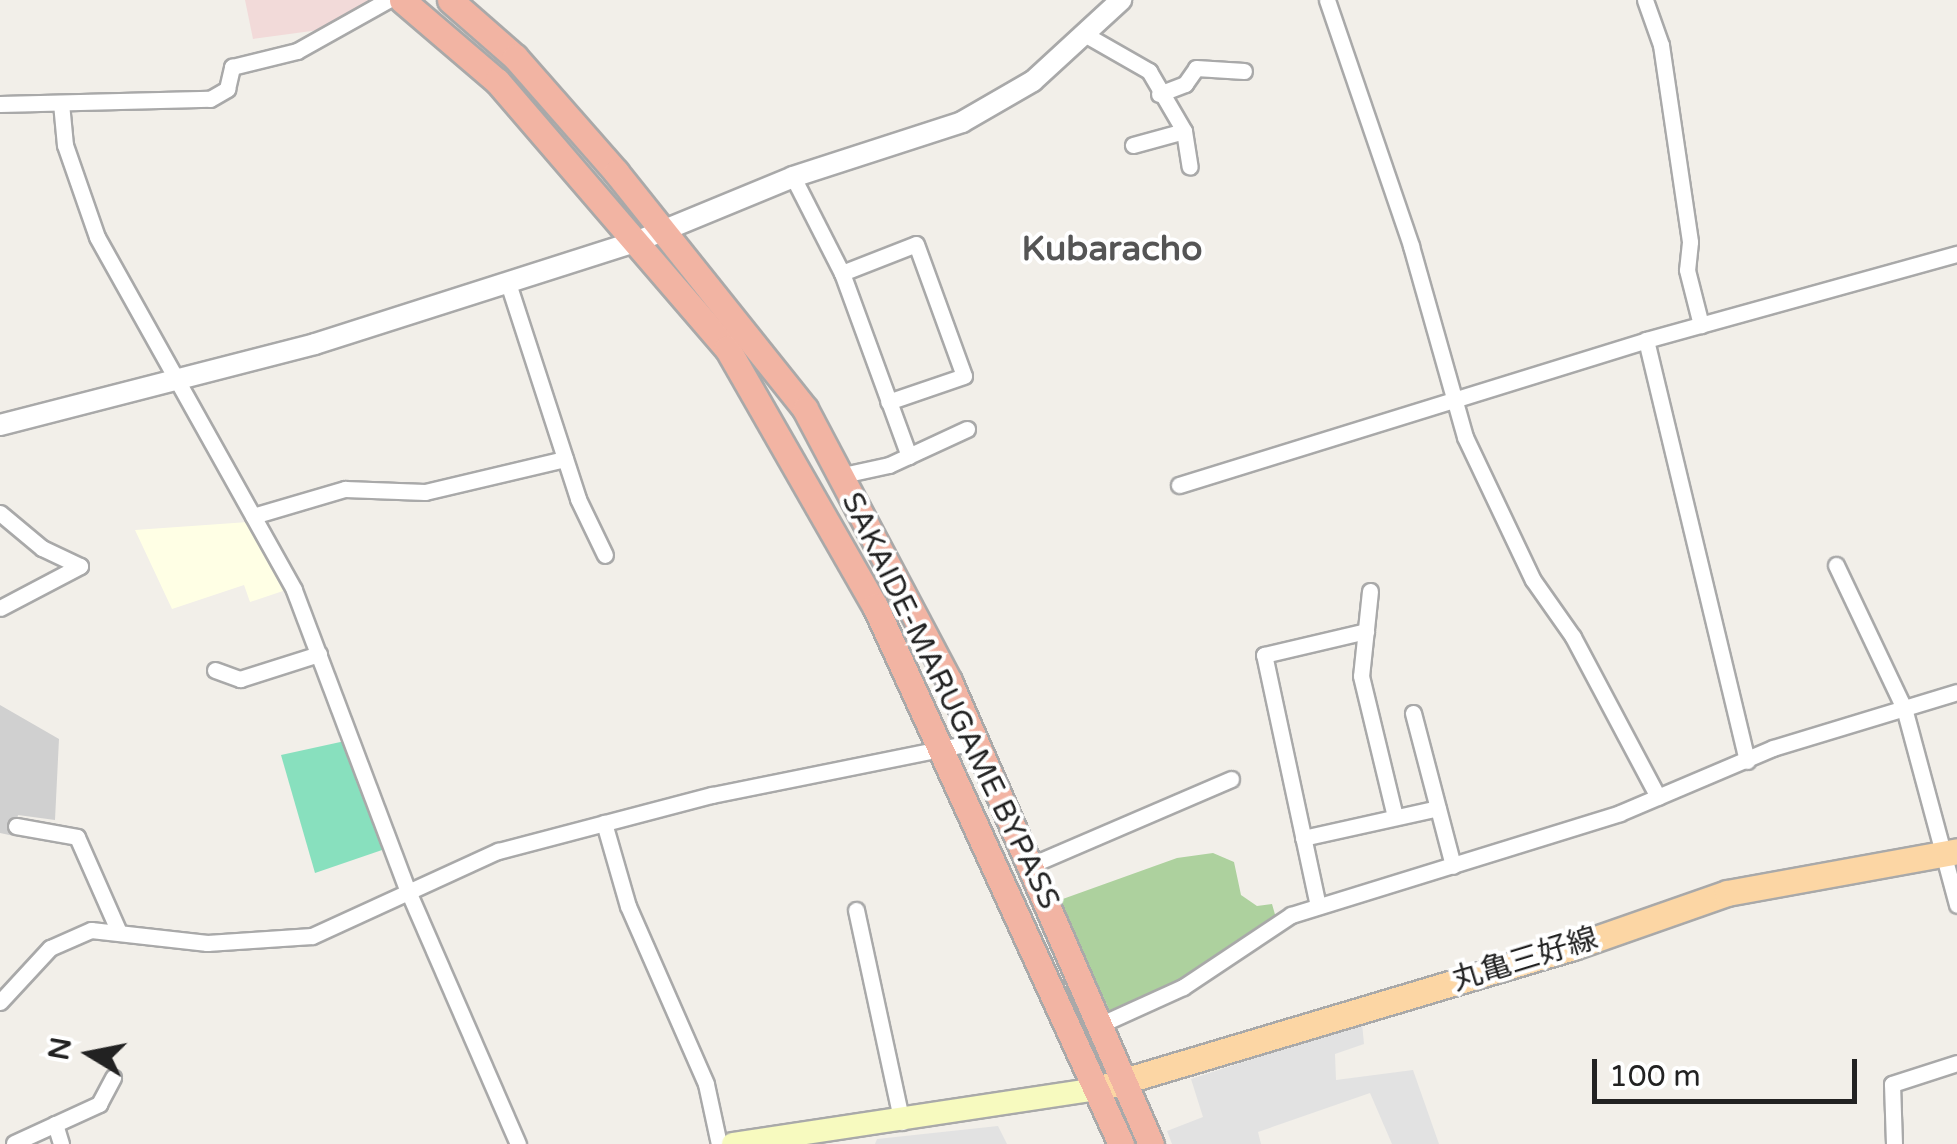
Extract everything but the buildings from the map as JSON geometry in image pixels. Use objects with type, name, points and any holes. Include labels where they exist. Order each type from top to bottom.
[{"type":"highway","name":"SAKAIDE-MARUGAME BYPASS","points":[[402,0],[497,81],[638,240],[727,348],[875,606],[944,749],[1120,1144]]},
{"type":"highway","name":"SAKAIDE-MARUGAME BYPASS","points":[[450,0],[515,57],[666,230],[804,409],[843,476],[976,742],[1151,1144]]},
{"type":"main road","name":"丸亀三好線","points":[[1097,1089],[1573,947],[1727,893],[1951,852]]},
{"type":"main road","points":[[733,1144],[902,1122],[1097,1089]]},
{"type":"street","points":[[0,104],[210,99],[227,89],[232,67],[297,51],[388,0]]},
{"type":"street","points":[[0,425],[180,382],[508,283],[666,230],[793,177],[962,122],[1033,81],[1121,0]]},
{"type":"street","points":[[1328,0],[1412,246],[1465,437],[1533,580],[1572,637],[1658,797]]},
{"type":"street","points":[[1645,0],[1664,62],[1690,242],[1687,270],[1701,325]]},
{"type":"street","points":[[1086,34],[1149,71],[1184,131],[1190,167]]},
{"type":"street","points":[[1159,94],[1185,84],[1196,68],[1244,71]]},
{"type":"street","points":[[61,103],[66,145],[97,237],[294,590],[408,892],[518,1144]]},
{"type":"street","points":[[1133,146],[1184,131]]},
{"type":"street","points":[[793,177],[842,273],[910,456]]},
{"type":"street","points":[[842,273],[916,244],[964,376],[888,402]]},
{"type":"street","points":[[1179,485],[1385,426],[1453,397],[1957,254]]},
{"type":"street","points":[[508,283],[566,459],[605,555]]},
{"type":"street","points":[[1646,340],[1747,761]]},
{"type":"street","points":[[843,476],[910,456],[967,430]]},
{"type":"street","points":[[253,516],[345,489],[425,492],[566,459]]},
{"type":"street","points":[[0,513],[30,541],[80,566],[0,608]]},
{"type":"street","points":[[1836,565],[1904,708],[1951,852],[1957,905]]},
{"type":"street","points":[[1370,591],[1361,676],[1395,818]]},
{"type":"street","points":[[1318,906],[1264,655],[1366,630]]},
{"type":"street","points":[[215,670],[240,679],[319,654]]},
{"type":"street","points":[[1097,1026],[1183,987],[1291,914],[1453,866],[1658,797],[1747,761],[1957,692]]},
{"type":"street","points":[[1413,714],[1453,866]]},
{"type":"street","points":[[1,998],[50,948],[92,930],[207,943],[270,944],[312,936],[498,851],[604,822],[976,742]]},
{"type":"street","points":[[1029,866],[1231,780]]},
{"type":"street","points":[[1303,838],[1438,808]]},
{"type":"street","points":[[604,822],[628,906],[706,1084],[719,1144]]},
{"type":"street","points":[[16,826],[77,837],[118,930]]},
{"type":"street","points":[[856,910],[902,1122]]},
{"type":"street","points":[[1894,1144],[1892,1084],[1957,1063]]},
{"type":"street","points":[[14,1143],[98,1104],[113,1078]]},
{"type":"street","points":[[55,1124],[61,1144]]},
{"type":"shaded area","points":[[245,0],[376,0],[373,8],[319,30],[253,39]]},
{"type":"shaded area","points":[[248,522],[283,591],[250,602],[244,585],[172,609],[135,530]]},
{"type":"shaded area","points":[[0,705],[59,739],[55,820],[18,815],[14,836],[0,833]]},
{"type":"shaded area","points":[[1362,1023],[1364,1044],[1335,1054],[1336,1080],[1413,1070],[1439,1144],[1392,1144],[1370,1093],[1258,1132],[1261,1144],[1172,1144],[1167,1131],[1203,1117],[1191,1079]]},
{"type":"shaded area","points":[[998,1126],[1007,1144],[875,1144],[877,1139]]},
{"type":"green space","points":[[345,741],[385,849],[315,873],[281,755]]},
{"type":"green space","points":[[1213,853],[1234,862],[1241,895],[1257,906],[1272,904],[1276,918],[1183,979],[1110,1012],[1060,900],[1177,858]]},
{"type":"district","name":"Kubaracho","points":[[1112,249]]}]
